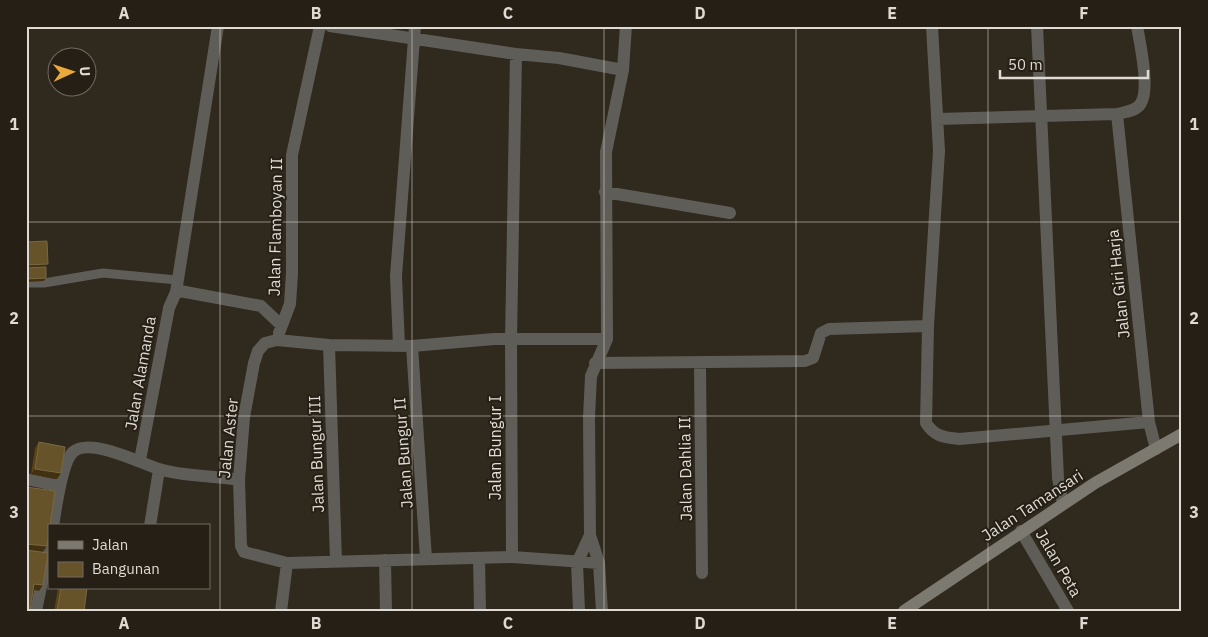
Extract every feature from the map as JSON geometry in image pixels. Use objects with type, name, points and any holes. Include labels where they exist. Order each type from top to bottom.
[{"type":"main road","name":"Jalan Tamansari","points":[[904,611],[1022,530],[1182,434]]},
{"type":"street","name":"Jalan Alamanda","points":[[140,460],[168,308],[176,286],[218,26]]},
{"type":"street","name":"Jalan Flamboyan II","points":[[277,340],[290,304],[292,274],[292,155],[320,26]]},
{"type":"street","points":[[330,26],[414,33],[516,54],[559,58],[623,70]]},
{"type":"street","points":[[602,611],[599,563],[590,535],[589,417],[591,376],[607,339],[606,152],[623,70],[626,26]]},
{"type":"street","points":[[932,26],[939,151],[928,326],[926,424],[931,432],[940,437],[959,439],[1149,422]]},
{"type":"street","points":[[1037,26],[1058,478],[1063,504]]},
{"type":"street","points":[[937,119],[1117,114],[1131,111],[1141,104],[1145,91],[1138,26]]},
{"type":"street","name":"Jalan Bungur II","points":[[414,33],[396,276],[405,346],[426,559]]},
{"type":"street","name":"Jalan Bungur I","points":[[512,557],[511,340],[516,54]]},
{"type":"street","name":"Jalan Giri Harja","points":[[1117,114],[1149,422],[1156,449]]},
{"type":"street","points":[[605,192],[730,213]]},
{"type":"street","points":[[176,286],[180,291],[260,306],[281,325]]},
{"type":"street","points":[[596,362],[700,364],[805,361],[813,358],[821,333],[829,328],[928,326]]},
{"type":"street","points":[[277,340],[329,345],[405,346],[494,339],[607,339]]},
{"type":"street","name":"Jalan Aster","points":[[277,340],[265,344],[258,351],[244,417],[239,480],[241,546],[244,552],[287,563]]},
{"type":"street","name":"Jalan Bungur III","points":[[329,345],[336,561]]},
{"type":"street","name":"Jalan Dahlia II","points":[[700,364],[702,573]]},
{"type":"street","points":[[53,524],[60,486],[70,454],[78,448],[90,447],[140,460],[160,470],[239,480]]},
{"type":"street","points":[[150,524],[160,470]]},
{"type":"street","points":[[26,479],[60,486]]},
{"type":"street","name":"Jalan Peta","points":[[1022,530],[1068,611]]},
{"type":"street","points":[[579,611],[577,563],[590,535]]},
{"type":"street","points":[[36,611],[48,552]]},
{"type":"street","points":[[281,611],[287,563],[512,557],[577,563],[599,563]]},
{"type":"street","points":[[479,558],[480,611]]},
{"type":"street","points":[[385,560],[386,611]]},
{"type":"lane","points":[[26,284],[103,273],[176,286]]},
{"type":"building","points":[[47,241],[48,264],[26,265],[26,242]]},
{"type":"building","points":[[46,267],[46,278],[26,279],[26,268]]},
{"type":"building","points":[[39,442],[65,447],[61,473],[35,469]]},
{"type":"building","points":[[26,487],[55,491],[50,524],[48,524],[47,546],[26,544]]},
{"type":"building","points":[[26,550],[48,553],[43,585],[34,584],[30,610],[26,609]]},
{"type":"building","points":[[61,590],[87,590],[84,611],[57,611]]}]
